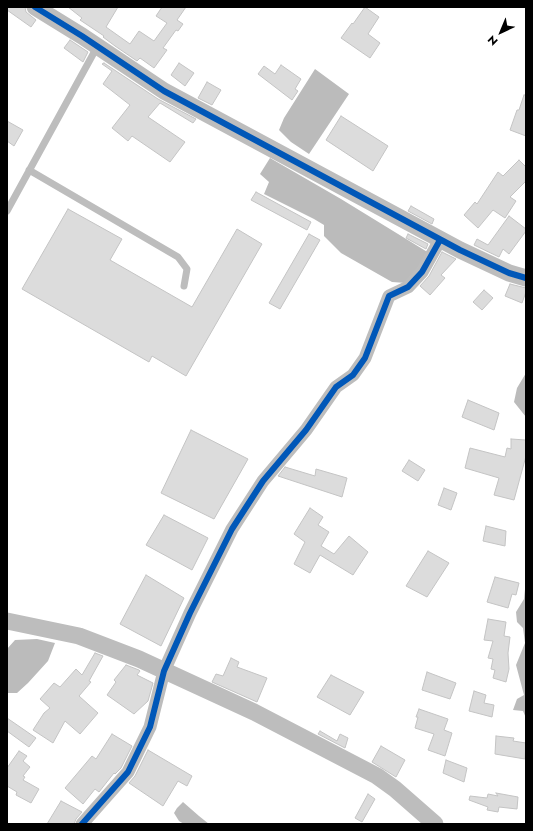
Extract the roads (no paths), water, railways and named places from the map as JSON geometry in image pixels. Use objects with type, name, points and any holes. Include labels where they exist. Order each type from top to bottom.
[{"type":"street","points":[[35,7],[82,36],[164,92],[363,197],[440,240],[508,273],[526,278]]},
{"type":"street","points":[[82,824],[128,772],[150,727],[164,671],[190,613],[232,529],[259,487],[306,430],[336,387],[353,375],[365,358],[388,296],[408,287],[422,272],[440,240]]},
{"type":"street","points":[[7,621],[79,636],[164,671],[254,712],[377,776],[395,789],[435,824]]},
{"type":"lane","points":[[7,211],[97,47]]},
{"type":"lane","points":[[29,170],[178,257],[187,269],[184,286]]}]
